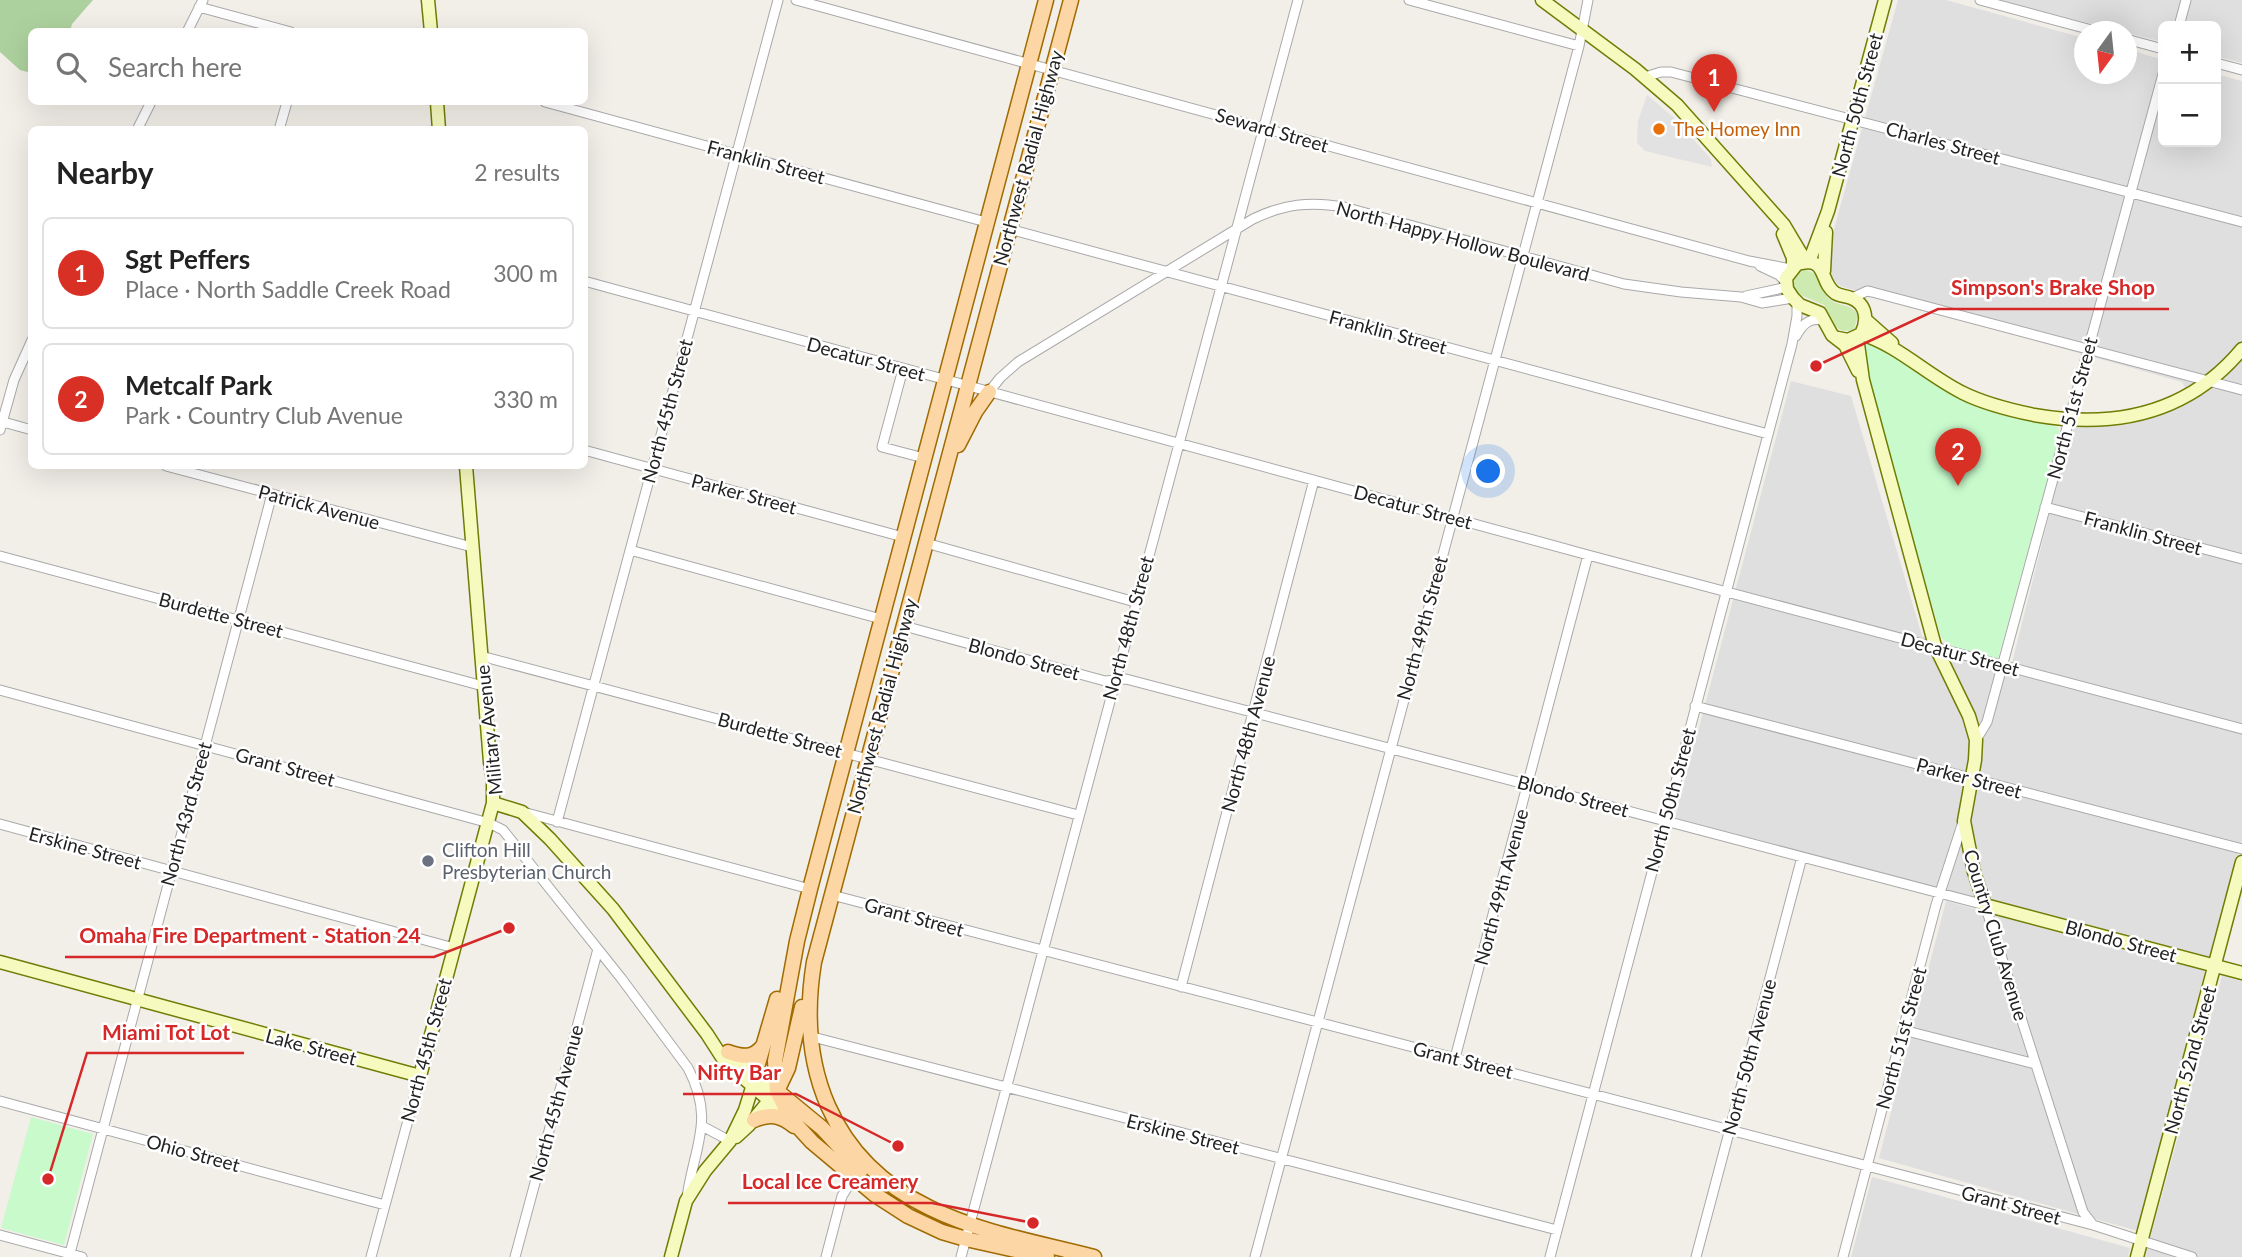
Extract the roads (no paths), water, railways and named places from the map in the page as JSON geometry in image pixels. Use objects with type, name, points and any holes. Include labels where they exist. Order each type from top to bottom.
[{"type":"main road","points":[[428,0],[431,28]]},
{"type":"main road","name":"Northwest Radial Highway","points":[[1046,0],[797,941],[775,1061],[774,1096],[795,1124],[854,1177],[908,1216],[942,1232],[1047,1257]]},
{"type":"main road","name":"Northwest Radial Highway","points":[[1071,0],[814,962],[809,1002],[809,1036],[821,1089],[846,1138],[868,1164],[894,1187],[929,1208],[970,1224],[1094,1257]]},
{"type":"main road","points":[[1542,0],[1645,77],[1677,105],[1771,212],[1786,242],[1795,279],[1824,271],[1830,288],[1859,303],[1866,317],[1907,358]]},
{"type":"main road","name":"North 50th Street","points":[[1795,279],[1828,211],[1885,0]]},
{"type":"main road","points":[[437,105],[439,126]]},
{"type":"main road","name":"North 50th Street","points":[[1824,271],[1828,211]]},
{"type":"main road","name":"Country Club Avenue","points":[[1795,279],[1814,309],[1820,313],[1832,335],[1845,345],[1863,380]]},
{"type":"main road","points":[[1838,338],[1848,340],[1859,335],[1866,317]]},
{"type":"main road","points":[[1859,335],[1907,358],[1952,388],[1977,399],[2019,412],[2069,419],[2109,419],[2145,413],[2182,399],[2209,382],[2242,349]]},
{"type":"main road","name":"Country Club Avenue","points":[[1859,335],[1863,380],[1935,646],[1969,716],[1976,740],[1964,821],[1969,854],[1985,905]]},
{"type":"main road","points":[[944,475],[971,419],[989,393]]},
{"type":"main road","name":"Military Avenue","points":[[466,469],[490,762],[494,781],[493,803],[522,812],[550,839],[613,909],[725,1062],[754,1079]]},
{"type":"main road","name":"North 45th Street","points":[[419,1076],[493,803]]},
{"type":"main road","name":"North 52nd Street","points":[[2137,1257],[2242,862]]},
{"type":"main road","name":"Blondo Street","points":[[1985,905],[2242,973]]},
{"type":"main road","points":[[730,1141],[745,1110],[797,941]]},
{"type":"main road","name":"Lake Street","points":[[0,962],[419,1076]]},
{"type":"main road","points":[[671,1257],[686,1200],[705,1171],[730,1141],[754,1120],[774,1096],[788,1068],[814,962]]},
{"type":"main road","name":"Military Avenue","points":[[707,1034],[774,1096]]},
{"type":"main road","points":[[728,1052],[751,1056],[764,1045]]},
{"type":"main road","points":[[774,1096],[822,1128],[875,1182],[911,1198]]},
{"type":"main road","points":[[754,1120],[775,1115],[795,1124]]},
{"type":"street","name":"North 45th Street","points":[[557,822],[778,0]]},
{"type":"street","name":"Seward Street","points":[[796,0],[1749,261],[1795,279]]},
{"type":"street","name":"North 48th Street","points":[[961,1257],[1298,0]]},
{"type":"street","points":[[1409,0],[1579,46]]},
{"type":"street","name":"North 49th Street","points":[[1255,1257],[1579,46],[1588,0]]},
{"type":"street","points":[[1980,0],[2074,25]]},
{"type":"street","points":[[2180,21],[2186,0]]},
{"type":"street","points":[[189,28],[201,3],[279,28]]},
{"type":"street","points":[[2137,42],[2158,48]]},
{"type":"street","points":[[2221,64],[2242,70]]},
{"type":"street","name":"Charles Street","points":[[1645,77],[1671,72],[2242,222]]},
{"type":"street","name":"North 51st Street","points":[[1976,740],[1987,722],[2160,84]]},
{"type":"street","points":[[139,126],[150,105]]},
{"type":"street","points":[[280,126],[285,105]]},
{"type":"street","name":"Franklin Street","points":[[556,105],[986,222]]},
{"type":"street","name":"North Happy Hollow Boulevard","points":[[989,393],[1000,378],[1018,362],[1252,219],[1280,207],[1303,203],[1324,204],[1645,288],[1741,297],[1795,279]]},
{"type":"street","name":"Franklin Street","points":[[1009,229],[1768,434]]},
{"type":"street","name":"North 50th Street","points":[[1550,1257],[1792,344],[1797,316],[1795,279]]},
{"type":"street","name":"Decatur Street","points":[[588,282],[1588,555],[2242,729]]},
{"type":"street","points":[[1852,298],[1867,291],[2242,390]]},
{"type":"street","points":[[1866,317],[1870,300],[1882,295]]},
{"type":"street","name":"North 50th Street","points":[[1792,344],[1800,328],[1807,322],[1815,319],[1824,321]]},
{"type":"street","points":[[28,349],[14,380],[1,424],[28,429]]},
{"type":"street","points":[[903,369],[882,447],[924,457]]},
{"type":"street","name":"Parker Street","points":[[588,451],[903,537]]},
{"type":"street","name":"Patrick Avenue","points":[[177,469],[472,547]]},
{"type":"street","name":"North 48th Avenue","points":[[1181,987],[1314,480]]},
{"type":"street","name":"North 43rd Street","points":[[69,1255],[272,494]]},
{"type":"street","name":"Franklin Street","points":[[2045,507],[2242,559]]},
{"type":"street","points":[[926,543],[1135,602]]},
{"type":"street","points":[[630,550],[881,620]]},
{"type":"street","name":"North 49th Avenue","points":[[1455,1058],[1588,555]]},
{"type":"street","name":"Burdette Street","points":[[0,556],[484,686]]},
{"type":"street","name":"Blondo Street","points":[[904,626],[1105,681],[1126,678],[1985,905]]},
{"type":"street","name":"Burdette Street","points":[[481,656],[1078,815]]},
{"type":"street","name":"Grant Street","points":[[0,690],[489,823]]},
{"type":"street","name":"Parker Street","points":[[1695,705],[2242,849]]},
{"type":"street","points":[[522,812],[810,889]]},
{"type":"street","name":"North 51st Street","points":[[1843,1257],[1940,894],[1964,821]]},
{"type":"street","points":[[489,823],[503,830],[688,1068],[700,1097],[702,1126],[686,1200]]},
{"type":"street","name":"Erskine Street","points":[[0,824],[454,948]]},
{"type":"street","name":"North 50th Avenue","points":[[1696,1257],[1802,857]]},
{"type":"street","name":"Grant Street","points":[[832,895],[2093,1225]]},
{"type":"street","name":"Country Club Avenue","points":[[1985,905],[2078,1200],[2093,1225]]},
{"type":"street","name":"North 45th Avenue","points":[[515,1257],[598,949]]},
{"type":"street","points":[[1903,1030],[2035,1064]]},
{"type":"street","name":"Erskine Street","points":[[809,1036],[1557,1230]]},
{"type":"street","name":"North 45th Street","points":[[371,1257],[419,1076]]},
{"type":"street","name":"Ohio Street","points":[[0,1101],[385,1205]]},
{"type":"street","points":[[702,1126],[730,1141]]},
{"type":"street","points":[[826,1257],[842,1196],[854,1177]]},
{"type":"street","points":[[2093,1225],[2192,1257]]},
{"type":"street","points":[[0,1235],[82,1257]]},
{"type":"place","name":"Sgt Peffers","points":[[1714,112]]},
{"type":"place","name":"The Homey Inn","points":[[1659,129]]},
{"type":"place","name":"Simpson's Brake Shop","points":[[1816,366]]},
{"type":"place","name":"Metcalf Park","points":[[1958,486]]},
{"type":"place","name":"Clifton Hill Presbyterian Church","points":[[428,861]]},
{"type":"place","name":"Omaha Fire Department - Station 24","points":[[509,928]]},
{"type":"place","name":"Nifty Bar","points":[[898,1146]]},
{"type":"place","name":"Miami Tot Lot","points":[[48,1179]]},
{"type":"place","name":"Local Ice Creamery","points":[[1033,1223]]}]
